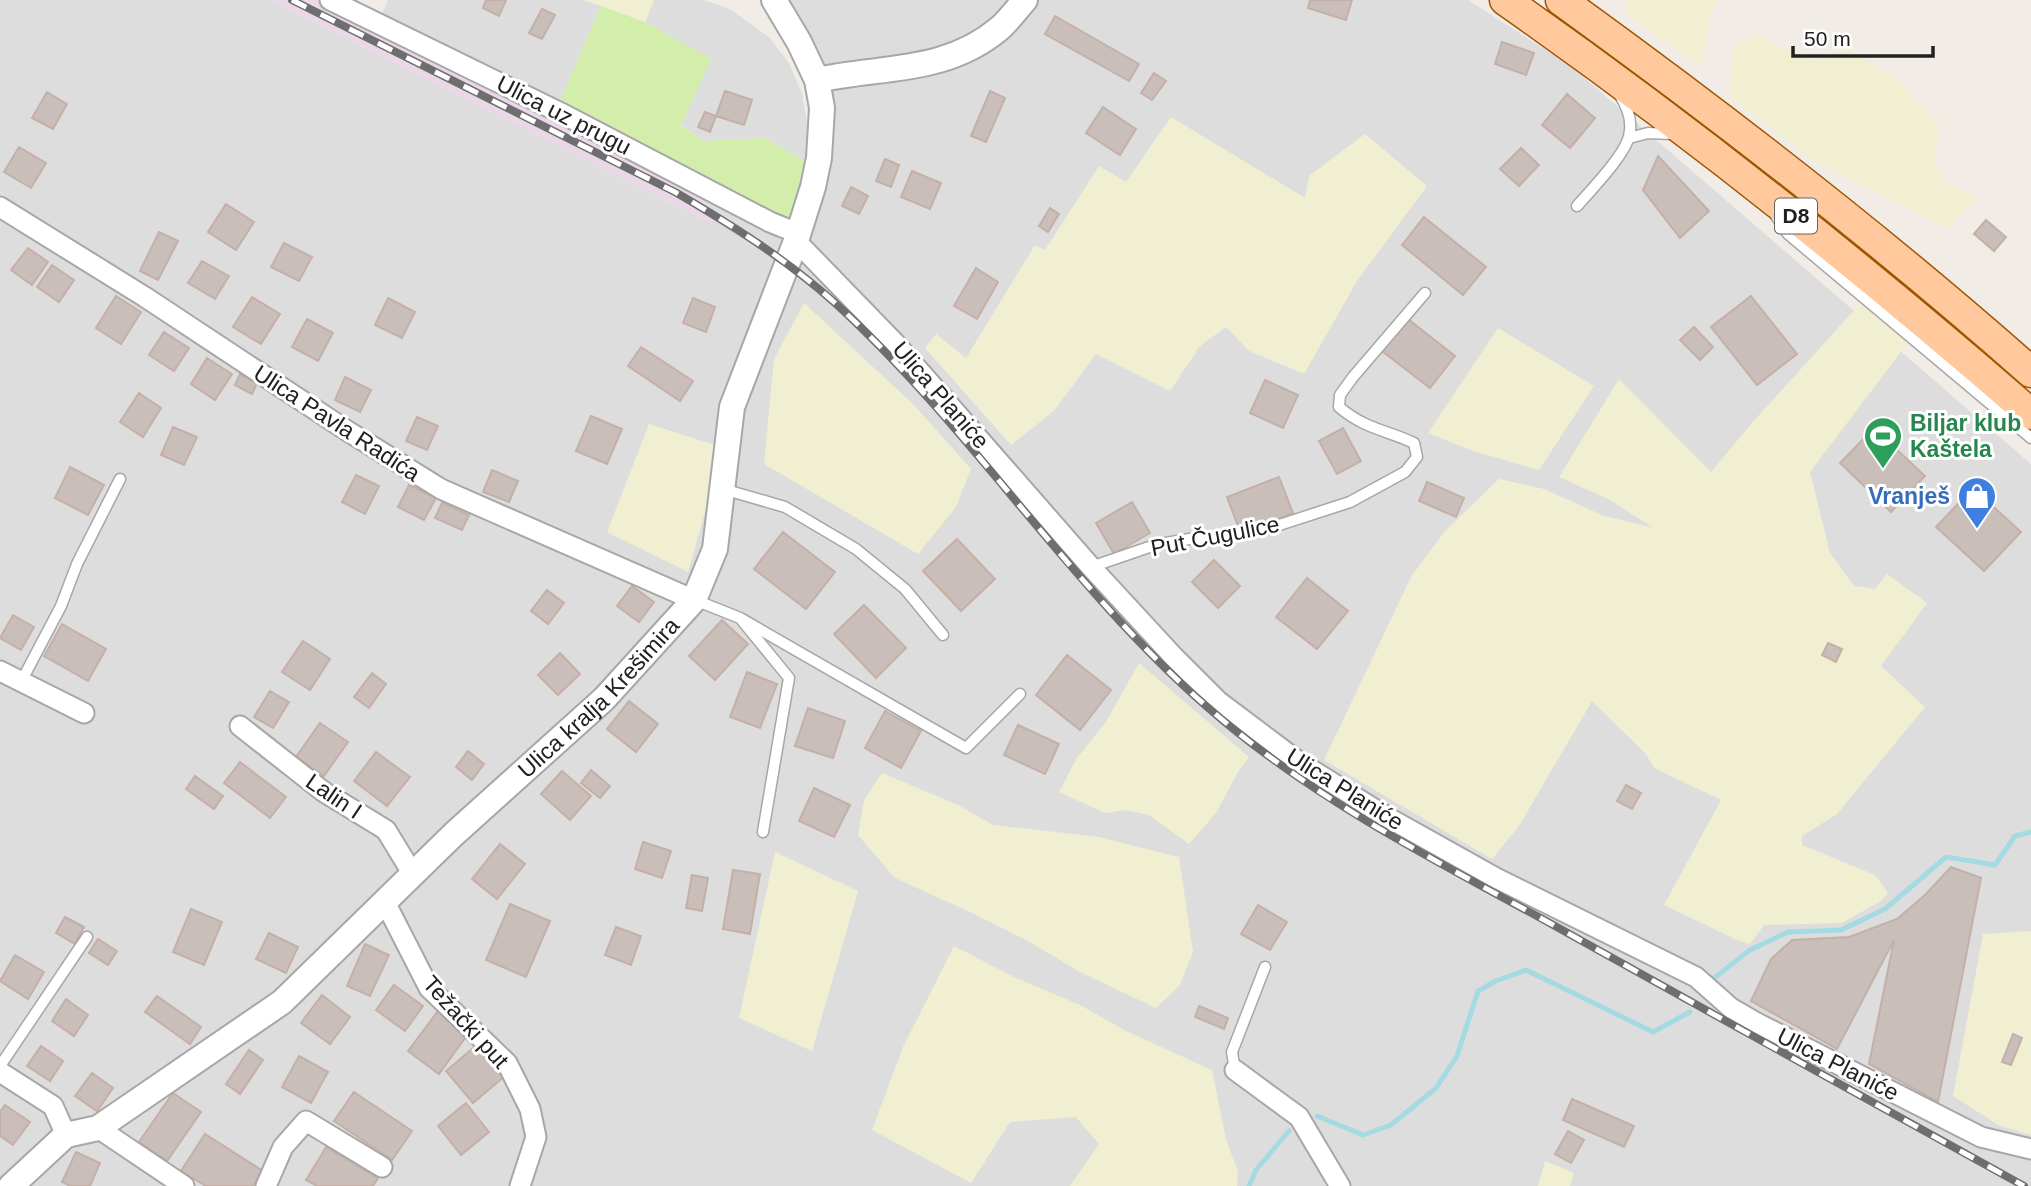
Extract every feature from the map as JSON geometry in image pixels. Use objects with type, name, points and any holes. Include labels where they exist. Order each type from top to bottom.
[{"type":"main road","name":"D8","points":[[1505,0],[1764,191],[1906,306],[2031,414]]},
{"type":"main road","name":"D8","points":[[1561,0],[1659,71],[1844,213],[2031,372]]},
{"type":"street","name":"Ulica uz prugu","points":[[330,0],[561,113],[797,237]]},
{"type":"street","name":"Ulica kralja Krešimira","points":[[66,1135],[98,1128],[282,1002],[454,834],[604,699],[694,600],[715,549],[732,407],[797,237],[819,158],[822,108],[817,80],[799,42],[774,0]]},
{"type":"street","points":[[817,80],[920,66],[950,58],[974,46],[1000,27],[1025,0]]},
{"type":"street","name":"Ulica Pavla Radića","points":[[0,207],[145,297],[323,415],[441,489],[694,600]]},
{"type":"street","name":"Ulica Planiće","points":[[797,237],[948,401],[1091,567],[1174,657],[1218,701],[1299,762],[1387,817],[1496,878],[1703,983],[1731,1008],[1755,1022],[1981,1137],[2031,1149]]},
{"type":"street","points":[[0,671],[84,713]]},
{"type":"street","name":"Lalin I","points":[[240,726],[324,792],[386,831],[414,876]]},
{"type":"street","name":"Težački put","points":[[385,902],[429,988],[507,1063],[530,1109],[536,1137],[520,1186]]},
{"type":"street","points":[[1235,1070],[1299,1117],[1340,1186]]},
{"type":"street","points":[[0,1072],[52,1106],[66,1135],[11,1186]]},
{"type":"street","points":[[266,1186],[283,1147],[306,1121],[382,1167]]},
{"type":"street","points":[[98,1128],[184,1186]]},
{"type":"lane","points":[[1577,206],[1601,179],[1629,138],[1631,126],[1623,100],[1603,71]]},
{"type":"lane","points":[[1629,138],[1663,132],[1699,143]]},
{"type":"lane","points":[[1764,191],[1771,209],[1788,234],[2031,438]]},
{"type":"lane","name":"Put Čugulice","points":[[1091,567],[1155,545],[1267,529],[1350,502],[1405,472],[1417,457],[1415,443],[1394,433],[1371,428],[1352,418],[1339,407],[1340,395],[1425,293]]},
{"type":"lane","points":[[21,683],[61,606],[77,564],[120,479]]},
{"type":"lane","points":[[722,489],[785,507],[856,549],[905,589],[943,635]]},
{"type":"lane","points":[[694,600],[740,618],[966,748],[1020,694]]},
{"type":"lane","points":[[740,618],[789,678],[763,832]]},
{"type":"lane","points":[[0,1066],[87,937]]},
{"type":"lane","points":[[1235,1070],[1232,1052],[1265,967]]},
{"type":"shaded area","points":[[0,0],[270,0],[710,223],[709,194],[810,237],[831,161],[829,80],[783,0],[1468,0],[1572,67],[2031,464],[2031,1186],[0,1186]]},
{"type":"shaded area","points":[[270,0],[317,0],[566,120],[709,194],[711,224]]},
{"type":"shaded area","points":[[388,0],[584,0],[601,6],[558,106],[380,19]]},
{"type":"shaded area","points":[[654,0],[704,0],[730,9],[769,37],[789,63],[802,93],[809,135],[809,164],[765,138],[704,141],[681,125],[645,22]]},
{"type":"green space","points":[[584,0],[654,0],[645,22]]},
{"type":"green space","points":[[1628,0],[1719,0],[1712,13],[1700,66],[1623,13]]},
{"type":"green space","points":[[601,6],[645,22],[711,59],[681,126],[704,141],[765,138],[809,164],[791,219],[788,221],[558,106]]},
{"type":"green space","points":[[1756,35],[1809,60],[1849,49],[1904,85],[1939,125],[1934,162],[1945,183],[1978,197],[1948,229],[1814,161],[1729,96],[1734,47]]},
{"type":"green space","points":[[1171,117],[1305,198],[1309,176],[1365,134],[1427,186],[1357,281],[1304,374],[1249,351],[1226,327],[1200,346],[1170,391],[1096,354],[1054,411],[1011,445],[925,348],[936,334],[966,358],[1035,245],[1045,250],[1099,166],[1126,182]]},
{"type":"green space","points":[[804,303],[913,404],[971,469],[956,507],[918,554],[764,464],[774,359]]},
{"type":"green space","points":[[1872,305],[1912,337],[1810,472],[1830,553],[1854,586],[1875,589],[1887,574],[1927,603],[1881,666],[1925,707],[1837,814],[1802,836],[1802,845],[1875,875],[1888,893],[1881,901],[1842,923],[1764,925],[1750,944],[1664,905],[1721,800],[1654,768],[1646,754],[1592,701],[1519,826],[1492,859],[1324,760],[1411,577],[1444,532],[1499,479],[1544,489],[1604,516],[1652,527],[1610,500],[1559,477],[1619,379],[1711,472],[1856,308]]},
{"type":"green space","points":[[1498,328],[1594,386],[1539,470],[1473,451],[1428,433]]},
{"type":"green space","points":[[649,424],[715,445],[711,491],[688,572],[607,532]]},
{"type":"green space","points":[[1139,663],[1249,757],[1216,813],[1189,844],[1149,815],[1126,810],[1105,813],[1059,792],[1077,758],[1106,722]]},
{"type":"green space","points":[[882,773],[958,805],[993,825],[1099,837],[1179,857],[1193,952],[1180,985],[1156,1008],[1080,972],[1028,941],[970,912],[895,878],[858,835],[864,800]]},
{"type":"green space","points":[[775,852],[858,891],[812,1051],[739,1018]]},
{"type":"green space","points":[[2031,931],[2031,1135],[2000,1126],[1953,1096],[1983,934]]},
{"type":"green space","points":[[954,946],[1212,1070],[1226,1140],[1238,1171],[1237,1186],[1070,1186],[1099,1144],[1076,1117],[1010,1122],[971,1183],[872,1130],[903,1047]]},
{"type":"green space","points":[[1545,1161],[1574,1173],[1570,1186],[1538,1186]]},
{"type":"building","points":[[486,0],[506,0],[499,16],[483,8]]},
{"type":"building","points":[[1310,0],[1352,0],[1346,20],[1308,8]]},
{"type":"building","points":[[542,9],[555,15],[542,39],[529,33]]},
{"type":"building","points":[[1055,16],[1139,64],[1129,81],[1045,34]]},
{"type":"building","points":[[1502,42],[1534,53],[1526,75],[1495,64]]},
{"type":"building","points":[[1154,73],[1166,81],[1152,100],[1141,93]]},
{"type":"building","points":[[725,91],[752,100],[744,125],[716,116]]},
{"type":"building","points":[[990,91],[1005,98],[986,142],[971,136]]},
{"type":"building","points":[[47,92],[67,104],[53,129],[32,118]]},
{"type":"building","points":[[1567,94],[1595,118],[1570,148],[1542,125]]},
{"type":"building","points":[[1103,107],[1136,129],[1120,155],[1086,133]]},
{"type":"building","points":[[705,112],[716,116],[710,132],[698,127]]},
{"type":"building","points":[[19,147],[46,163],[31,188],[4,172]]},
{"type":"building","points":[[1521,148],[1539,165],[1519,186],[1500,169]]},
{"type":"building","points":[[1658,156],[1709,211],[1680,238],[1643,190]]},
{"type":"building","points":[[885,159],[899,165],[891,187],[876,181]]},
{"type":"building","points":[[912,171],[941,183],[930,209],[901,197]]},
{"type":"building","points":[[851,187],[868,196],[859,214],[842,206]]},
{"type":"building","points":[[226,204],[254,222],[236,250],[208,232]]},
{"type":"building","points":[[1050,208],[1059,214],[1048,232],[1039,226]]},
{"type":"building","points":[[1424,217],[1486,267],[1463,295],[1402,245]]},
{"type":"building","points":[[1986,220],[2006,237],[1994,251],[1974,234]]},
{"type":"building","points":[[159,232],[178,241],[158,280],[140,271]]},
{"type":"building","points":[[284,243],[312,257],[299,281],[271,267]]},
{"type":"building","points":[[28,248],[48,262],[32,285],[11,270]]},
{"type":"building","points":[[202,261],[229,276],[215,299],[188,283]]},
{"type":"building","points":[[52,265],[74,280],[59,302],[37,287]]},
{"type":"building","points":[[976,268],[998,282],[977,319],[954,306]]},
{"type":"building","points":[[116,296],[141,312],[121,344],[96,328]]},
{"type":"building","points":[[1751,296],[1797,354],[1757,385],[1711,327]]},
{"type":"building","points":[[252,297],[280,314],[261,344],[233,327]]},
{"type":"building","points":[[388,298],[415,312],[402,338],[375,325]]},
{"type":"building","points":[[693,298],[715,307],[706,332],[683,323]]},
{"type":"building","points":[[307,319],[333,333],[318,361],[292,347]]},
{"type":"building","points":[[1408,319],[1455,356],[1430,388],[1382,351]]},
{"type":"building","points":[[1694,327],[1713,347],[1700,360],[1680,340]]},
{"type":"building","points":[[164,332],[189,348],[174,371],[149,355]]},
{"type":"building","points":[[641,347],[693,381],[680,401],[628,366]]},
{"type":"building","points":[[207,358],[232,374],[215,400],[191,384]]},
{"type":"building","points":[[240,374],[257,383],[252,394],[235,385]]},
{"type":"building","points":[[345,377],[371,390],[360,412],[335,400]]},
{"type":"building","points":[[1265,380],[1298,395],[1283,428],[1250,413]]},
{"type":"building","points":[[139,393],[161,408],[143,437],[120,422]]},
{"type":"building","points":[[591,416],[622,429],[607,464],[576,451]]},
{"type":"building","points":[[417,417],[438,426],[427,450],[406,441]]},
{"type":"building","points":[[173,427],[197,437],[184,465],[161,455]]},
{"type":"building","points":[[1343,428],[1361,461],[1337,474],[1319,441]]},
{"type":"building","name":"Biljar klub Kaštela","points":[[1874,428],[1925,476],[1891,512],[1840,463]]},
{"type":"building","points":[[70,467],[104,485],[88,515],[55,498]]},
{"type":"building","points":[[492,470],[518,481],[509,502],[483,492]]},
{"type":"building","points":[[356,475],[379,486],[365,514],[342,502]]},
{"type":"building","points":[[1279,477],[1293,513],[1241,534],[1227,497]]},
{"type":"building","points":[[1427,482],[1464,498],[1456,517],[1419,501]]},
{"type":"building","points":[[409,485],[436,498],[424,520],[398,507]]},
{"type":"building","points":[[1973,488],[2021,532],[1984,571],[1936,527]]},
{"type":"building","points":[[1132,502],[1150,533],[1114,554],[1096,523]]},
{"type":"building","points":[[442,503],[469,515],[462,530],[435,518]]},
{"type":"building","points":[[783,532],[835,572],[806,609],[754,569]]},
{"type":"building","points":[[957,539],[995,579],[961,611],[923,571]]},
{"type":"building","points":[[1214,560],[1240,586],[1218,608],[1192,582]]},
{"type":"building","points":[[1307,578],[1348,611],[1317,649],[1276,617]]},
{"type":"building","points":[[632,586],[654,602],[639,622],[617,606]]},
{"type":"building","points":[[547,590],[564,603],[548,624],[531,611]]},
{"type":"building","points":[[864,605],[906,648],[876,678],[834,634]]},
{"type":"building","points":[[13,615],[34,627],[21,650],[0,638]]},
{"type":"building","points":[[722,620],[748,644],[715,680],[689,656]]},
{"type":"building","points":[[62,624],[106,649],[88,681],[44,656]]},
{"type":"building","points":[[303,641],[330,659],[310,690],[282,672]]},
{"type":"building","points":[[1828,643],[1842,649],[1836,662],[1822,655]]},
{"type":"building","points":[[560,653],[580,674],[558,695],[538,675]]},
{"type":"building","points":[[1067,655],[1111,690],[1080,730],[1036,695]]},
{"type":"building","points":[[747,672],[777,684],[760,728],[730,717]]},
{"type":"building","points":[[372,673],[386,684],[369,708],[354,697]]},
{"type":"building","points":[[270,691],[289,702],[273,728],[254,717]]},
{"type":"building","points":[[629,701],[658,724],[636,752],[607,729]]},
{"type":"building","points":[[808,708],[845,721],[833,758],[795,746]]},
{"type":"building","points":[[885,711],[921,731],[901,768],[865,748]]},
{"type":"building","points":[[320,723],[348,742],[324,776],[296,757]]},
{"type":"building","points":[[1018,725],[1059,744],[1045,774],[1004,755]]},
{"type":"building","points":[[468,751],[484,764],[472,780],[456,767]]},
{"type":"building","points":[[376,752],[410,777],[387,806],[354,781]]},
{"type":"building","points":[[240,762],[286,797],[270,818],[224,783]]},
{"type":"building","points":[[591,770],[610,786],[600,798],[581,783]]},
{"type":"building","points":[[562,771],[591,796],[570,820],[541,794]]},
{"type":"building","points":[[195,776],[223,796],[214,809],[186,789]]},
{"type":"building","points":[[1626,785],[1641,793],[1632,809],[1617,801]]},
{"type":"building","points":[[814,788],[850,805],[834,837],[799,821]]},
{"type":"building","points":[[643,842],[671,851],[662,878],[635,869]]},
{"type":"building","points":[[500,844],[525,864],[497,899],[472,879]]},
{"type":"building","points":[[1951,867],[1981,878],[1938,1102],[1869,1064],[1894,940],[1837,1049],[1751,1001],[1771,959],[1792,940],[1849,937],[1897,919],[1925,895]]},
{"type":"building","points":[[733,870],[760,874],[750,934],[723,929]]},
{"type":"building","points":[[692,875],[708,878],[702,911],[686,908]]},
{"type":"building","points":[[510,904],[550,921],[526,977],[486,960]]},
{"type":"building","points":[[1258,905],[1287,922],[1270,950],[1241,934]]},
{"type":"building","points":[[191,909],[222,922],[204,965],[173,952]]},
{"type":"building","points":[[65,917],[84,927],[75,944],[56,933]]},
{"type":"building","points":[[616,927],[641,936],[631,965],[605,955]]},
{"type":"building","points":[[269,933],[298,947],[286,973],[256,959]]},
{"type":"building","points":[[98,939],[117,951],[108,965],[89,953]]},
{"type":"building","points":[[365,944],[389,955],[370,996],[347,986]]},
{"type":"building","points":[[15,955],[44,972],[28,999],[0,981]]},
{"type":"building","points":[[394,985],[423,1006],[405,1031],[376,1010]]},
{"type":"building","points":[[322,995],[350,1017],[330,1044],[301,1023]]},
{"type":"building","points":[[157,996],[201,1027],[190,1044],[145,1012]]},
{"type":"building","points":[[66,999],[88,1015],[74,1036],[52,1021]]},
{"type":"building","points":[[1199,1006],[1228,1018],[1224,1029],[1195,1017]]},
{"type":"building","points":[[438,1011],[468,1034],[439,1074],[408,1051]]},
{"type":"building","points":[[2013,1034],[2022,1038],[2011,1065],[2002,1062]]},
{"type":"building","points":[[478,1044],[505,1076],[473,1103],[446,1071]]},
{"type":"building","points":[[41,1046],[63,1061],[50,1081],[27,1066]]},
{"type":"building","points":[[249,1050],[263,1060],[240,1094],[226,1084]]},
{"type":"building","points":[[299,1056],[328,1072],[311,1103],[282,1087]]},
{"type":"building","points":[[92,1073],[113,1088],[97,1111],[75,1096]]},
{"type":"building","points":[[354,1092],[412,1131],[392,1160],[334,1121]]},
{"type":"building","points":[[173,1093],[201,1112],[167,1161],[139,1142]]},
{"type":"building","points":[[1572,1099],[1634,1126],[1624,1147],[1563,1120]]},
{"type":"building","points":[[466,1103],[489,1132],[461,1155],[438,1126]]},
{"type":"building","points":[[5,1105],[30,1122],[13,1145],[0,1136],[0,1112]]},
{"type":"building","points":[[1568,1131],[1584,1140],[1571,1163],[1555,1154]]},
{"type":"building","points":[[205,1134],[263,1171],[253,1186],[206,1186],[181,1171]]},
{"type":"building","points":[[326,1147],[378,1178],[373,1186],[317,1186],[306,1180]]},
{"type":"building","points":[[76,1152],[100,1163],[90,1186],[71,1186],[62,1182]]},
{"type":"waterway","points":[[1714,978],[1750,950],[1788,932],[1841,930],[1885,909],[1946,857],[1995,865],[2015,836],[2031,832]]},
{"type":"waterway","points":[[1317,1116],[1363,1135],[1391,1125],[1436,1088],[1457,1056],[1478,991],[1526,970],[1653,1032],[1690,1012]]},
{"type":"waterway","points":[[1249,1186],[1256,1170],[1289,1131]]},
{"type":"railway","points":[[292,0],[675,192],[778,257],[835,303],[888,354],[1129,631],[1181,683],[1273,760],[1351,812],[1432,859],[2024,1186]]},
{"type":"place","name":"Biljar klub Kaštela","points":[[1883,470]]},
{"type":"place","name":"Vranješ","points":[[1977,530]]}]
